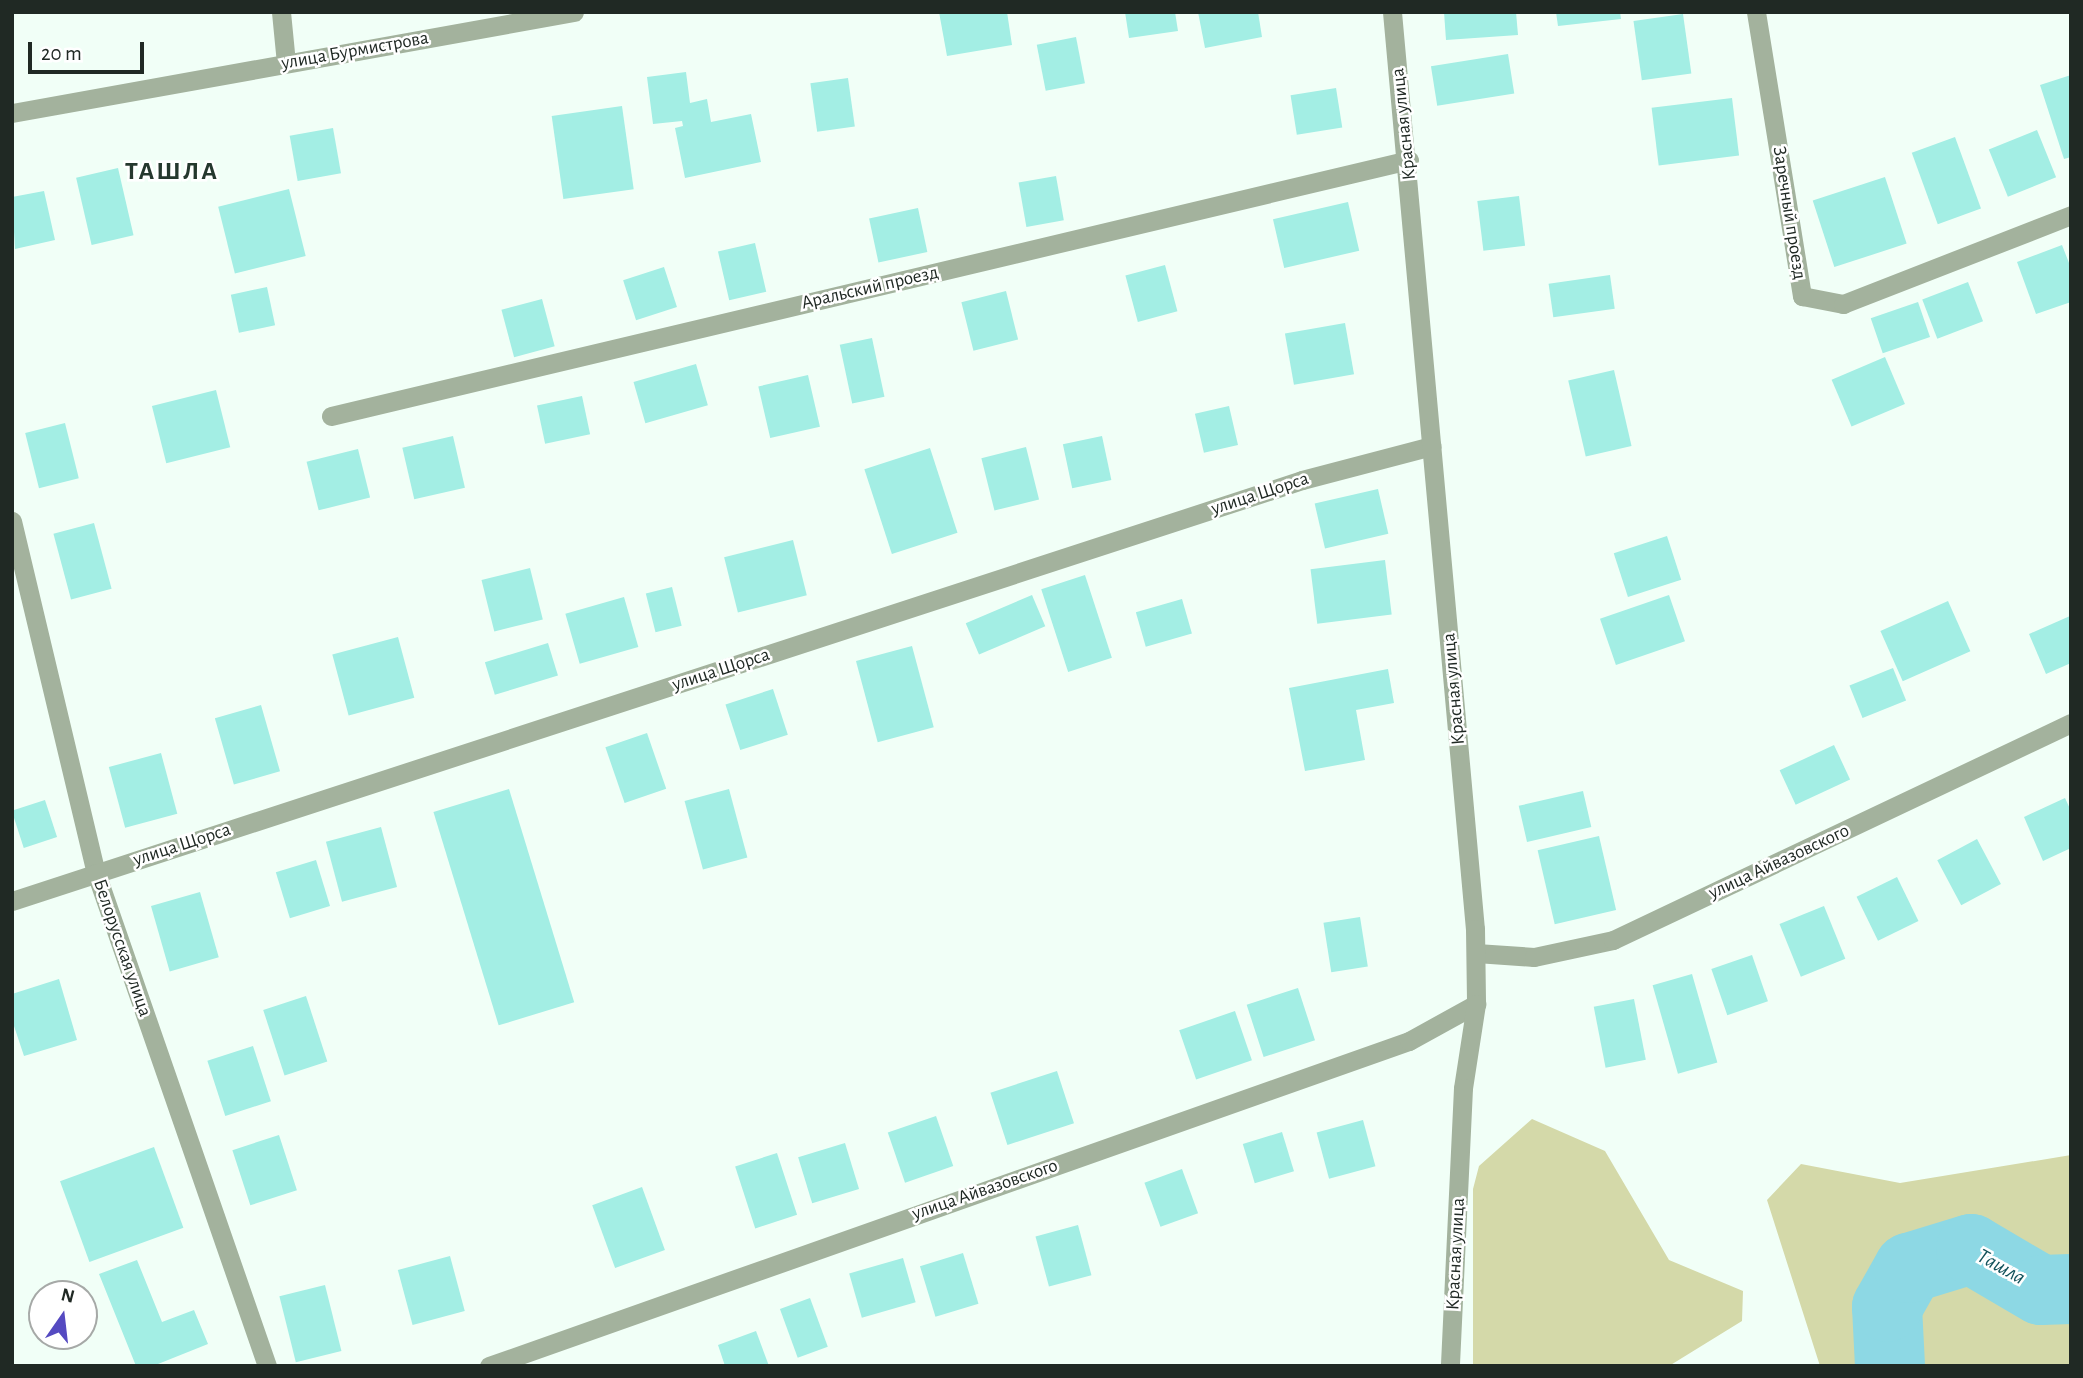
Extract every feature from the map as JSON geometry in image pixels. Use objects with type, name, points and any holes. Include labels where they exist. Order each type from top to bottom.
[{"type":"street","points":[[281,12],[286,63]]},
{"type":"street","name":"улица Бурмистрова","points":[[12,113],[574,12]]},
{"type":"street","name":"Красная улица","points":[[1392,12],[1409,160],[1476,953],[1476,1004],[1463,1088],[1450,1366]]},
{"type":"street","name":"Заречный проезд","points":[[1756,12],[1802,296],[1843,304],[2071,215]]},
{"type":"street","name":"Аральский проезд","points":[[331,416],[1409,160]]},
{"type":"street","name":"улица Щорса","points":[[12,901],[1302,480],[1432,446]]},
{"type":"street","name":"Белорусская улица","points":[[13,532],[96,873],[267,1366]]},
{"type":"street","name":"улица Айвазовского","points":[[1476,953],[1534,957],[1614,940],[2071,723]]},
{"type":"street","name":"улица Айвазовского","points":[[489,1366],[1409,1041],[1476,1004]]},
{"type":"green space","points":[[1532,1119],[1605,1151],[1669,1260],[1743,1291],[1742,1321],[1669,1366],[1473,1366],[1473,1189],[1479,1166]]},
{"type":"green space","points":[[2071,1155],[2071,1366],[1820,1366],[1767,1200],[1801,1164],[1900,1183]]},
{"type":"building","points":[[939,12],[1007,12],[1012,45],[947,56]]},
{"type":"building","points":[[1125,12],[1175,12],[1178,31],[1129,38]]},
{"type":"building","points":[[1198,12],[1258,12],[1262,37],[1205,48]]},
{"type":"building","points":[[1444,12],[1516,12],[1518,35],[1446,40]]},
{"type":"building","points":[[1556,12],[1620,12],[1621,19],[1558,26]]},
{"type":"building","points":[[1683,14],[1691,73],[1642,80],[1633,21]]},
{"type":"building","points":[[1076,37],[1085,83],[1046,91],[1037,45]]},
{"type":"building","points":[[1508,54],[1514,94],[1437,106],[1431,66]]},
{"type":"building","points":[[686,72],[690,103],[707,99],[711,122],[751,114],[761,162],[685,178],[675,128],[683,126],[682,121],[653,124],[647,77]]},
{"type":"building","points":[[2071,75],[2071,157],[2064,159],[2040,85]]},
{"type":"building","points":[[848,78],[855,127],[817,132],[810,83]]},
{"type":"building","points":[[1336,88],[1342,128],[1297,135],[1291,95]]},
{"type":"building","points":[[1732,98],[1739,156],[1659,165],[1652,108]]},
{"type":"building","points":[[622,106],[634,189],[563,199],[552,116]]},
{"type":"building","points":[[333,128],[341,173],[298,181],[290,136]]},
{"type":"building","points":[[2037,130],[2056,177],[2008,197],[1989,149]]},
{"type":"building","points":[[1955,137],[1981,208],[1938,224],[1912,153]]},
{"type":"building","points":[[118,168],[134,235],[92,245],[76,178]]},
{"type":"building","points":[[1056,176],[1064,220],[1026,227],[1019,183]]},
{"type":"building","points":[[1885,177],[1907,244],[1834,267],[1813,200]]},
{"type":"building","points":[[289,189],[306,256],[235,274],[218,207]]},
{"type":"building","points":[[44,191],[55,240],[15,249],[12,197]]},
{"type":"building","points":[[1519,196],[1525,246],[1483,251],[1477,201]]},
{"type":"building","points":[[1348,202],[1359,251],[1284,268],[1273,219]]},
{"type":"building","points":[[918,208],[927,252],[878,262],[869,218]]},
{"type":"building","points":[[755,243],[766,292],[729,300],[718,252]]},
{"type":"building","points":[[2062,245],[2071,268],[2071,302],[2036,314],[2017,262]]},
{"type":"building","points":[[1165,265],[1177,311],[1138,322],[1125,276]]},
{"type":"building","points":[[664,267],[677,307],[636,320],[623,280]]},
{"type":"building","points":[[1610,275],[1615,309],[1553,317],[1549,284]]},
{"type":"building","points":[[1968,282],[1983,321],[1937,339],[1922,300]]},
{"type":"building","points":[[267,287],[275,325],[239,333],[231,295]]},
{"type":"building","points":[[1006,291],[1018,340],[973,351],[961,302]]},
{"type":"building","points":[[542,299],[555,346],[514,357],[501,310]]},
{"type":"building","points":[[1918,302],[1930,337],[1883,353],[1871,318]]},
{"type":"building","points":[[1345,323],[1354,374],[1294,385],[1285,334]]},
{"type":"building","points":[[872,338],[884,397],[852,404],[840,345]]},
{"type":"building","points":[[1885,357],[1905,404],[1852,427],[1832,380]]},
{"type":"building","points":[[696,364],[708,405],[645,423],[634,382]]},
{"type":"building","points":[[1614,370],[1632,446],[1586,457],[1568,381]]},
{"type":"building","points":[[808,375],[820,427],[770,438],[758,386]]},
{"type":"building","points":[[216,390],[230,447],[166,463],[152,406]]},
{"type":"building","points":[[582,396],[590,434],[545,444],[537,406]]},
{"type":"building","points":[[1229,406],[1238,445],[1204,453],[1195,414]]},
{"type":"building","points":[[65,423],[79,478],[39,488],[25,433]]},
{"type":"building","points":[[453,436],[465,488],[414,499],[402,448]]},
{"type":"building","points":[[1102,436],[1111,480],[1072,488],[1063,444]]},
{"type":"building","points":[[1026,447],[1039,499],[994,511],[981,458]]},
{"type":"building","points":[[930,448],[958,533],[892,554],[864,469]]},
{"type":"building","points":[[358,449],[370,498],[319,510],[307,462]]},
{"type":"building","points":[[1378,489],[1388,534],[1325,548],[1315,504]]},
{"type":"building","points":[[94,523],[112,589],[71,600],[53,534]]},
{"type":"building","points":[[1667,536],[1681,580],[1628,597],[1614,553]]},
{"type":"building","points":[[793,540],[807,595],[738,612],[724,557]]},
{"type":"building","points":[[1385,560],[1392,615],[1317,624],[1311,569]]},
{"type":"building","points":[[530,568],[543,619],[494,632],[481,580]]},
{"type":"building","points":[[1085,575],[1112,658],[1068,672],[1041,589]]},
{"type":"building","points":[[672,587],[682,626],[655,632],[646,594]]},
{"type":"building","points":[[1032,595],[1045,626],[979,654],[966,623]]},
{"type":"building","points":[[1669,595],[1685,641],[1616,665],[1600,619]]},
{"type":"building","points":[[624,597],[638,647],[580,664],[565,614]]},
{"type":"building","points":[[1182,599],[1192,634],[1146,647],[1136,612]]},
{"type":"building","points":[[1948,601],[1970,651],[1903,681],[1880,631]]},
{"type":"building","points":[[2070,616],[2071,663],[2046,674],[2029,634]]},
{"type":"building","points":[[398,637],[414,698],[349,715],[332,655]]},
{"type":"building","points":[[548,643],[558,676],[495,695],[485,662]]},
{"type":"building","points":[[912,646],[934,727],[878,742],[856,661]]},
{"type":"building","points":[[1893,668],[1906,700],[1863,718],[1849,686]]},
{"type":"building","points":[[1388,669],[1394,703],[1356,710],[1365,760],[1305,771],[1289,688]]},
{"type":"building","points":[[773,689],[788,735],[740,750],[725,704]]},
{"type":"building","points":[[261,705],[280,771],[234,785],[215,718]]},
{"type":"building","points":[[647,733],[666,789],[625,803],[605,747]]},
{"type":"building","points":[[1834,745],[1850,779],[1796,805],[1780,770]]},
{"type":"building","points":[[161,753],[177,814],[125,828],[109,767]]},
{"type":"building","points":[[509,789],[574,1002],[499,1025],[433,812]]},
{"type":"building","points":[[729,789],[747,858],[703,869],[685,801]]},
{"type":"building","points":[[1583,791],[1591,827],[1527,842],[1519,806]]},
{"type":"building","points":[[2065,798],[2071,811],[2071,848],[2043,861],[2024,817]]},
{"type":"building","points":[[45,800],[57,837],[24,848],[12,811]]},
{"type":"building","points":[[381,827],[397,887],[342,902],[326,842]]},
{"type":"building","points":[[1599,836],[1616,910],[1555,924],[1538,850]]},
{"type":"building","points":[[1977,839],[2001,884],[1961,905],[1937,860]]},
{"type":"building","points":[[316,860],[330,906],[290,918],[276,872]]},
{"type":"building","points":[[1897,877],[1918,921],[1878,941],[1857,897]]},
{"type":"building","points":[[200,892],[219,957],[170,971],[151,906]]},
{"type":"building","points":[[1824,906],[1845,959],[1801,977],[1779,924]]},
{"type":"building","points":[[1360,917],[1368,966],[1331,972],[1323,923]]},
{"type":"building","points":[[1752,955],[1768,1001],[1727,1015],[1711,969]]},
{"type":"building","points":[[1692,974],[1717,1062],[1678,1074],[1653,985]]},
{"type":"building","points":[[59,979],[77,1040],[24,1056],[12,1020],[12,994]]},
{"type":"building","points":[[1298,988],[1315,1040],[1264,1057],[1247,1005]]},
{"type":"building","points":[[306,996],[327,1062],[285,1076],[263,1010]]},
{"type":"building","points":[[1634,999],[1646,1060],[1606,1068],[1594,1007]]},
{"type":"building","points":[[1235,1011],[1252,1060],[1196,1079],[1179,1030]]},
{"type":"building","points":[[253,1046],[271,1101],[225,1116],[207,1061]]},
{"type":"building","points":[[1057,1071],[1074,1123],[1007,1145],[990,1093]]},
{"type":"building","points":[[936,1116],[953,1166],[905,1183],[888,1133]]},
{"type":"building","points":[[1363,1120],[1375,1166],[1329,1179],[1317,1132]]},
{"type":"building","points":[[1282,1132],[1294,1171],[1255,1183],[1243,1144]]},
{"type":"building","points":[[279,1135],[297,1190],[250,1205],[232,1150]]},
{"type":"building","points":[[845,1143],[859,1189],[812,1203],[798,1157]]},
{"type":"building","points":[[154,1147],[183,1228],[89,1262],[60,1181]]},
{"type":"building","points":[[777,1153],[797,1215],[755,1228],[735,1167]]},
{"type":"building","points":[[1182,1169],[1198,1213],[1160,1227],[1144,1183]]},
{"type":"building","points":[[642,1187],[665,1250],[615,1268],[592,1205]]},
{"type":"building","points":[[1078,1225],[1091,1275],[1049,1287],[1035,1236]]},
{"type":"building","points":[[963,1253],[978,1304],[935,1317],[920,1266]]},
{"type":"building","points":[[450,1256],[465,1311],[413,1325],[398,1270]]},
{"type":"building","points":[[903,1258],[916,1302],[862,1318],[849,1273]]},
{"type":"building","points":[[137,1260],[162,1322],[194,1310],[208,1344],[153,1366],[136,1366],[99,1274]]},
{"type":"building","points":[[325,1285],[341,1351],[296,1362],[279,1296]]},
{"type":"building","points":[[810,1298],[828,1347],[798,1358],[780,1309]]},
{"type":"building","points":[[756,1331],[769,1366],[725,1366],[718,1345]]},
{"type":"waterway","name":"Ташла","points":[[1890,1366],[1887,1307],[1909,1268],[1971,1249],[2041,1290],[2071,1289]]},
{"type":"district","name":"ТАШЛА","points":[[172,172]]}]
